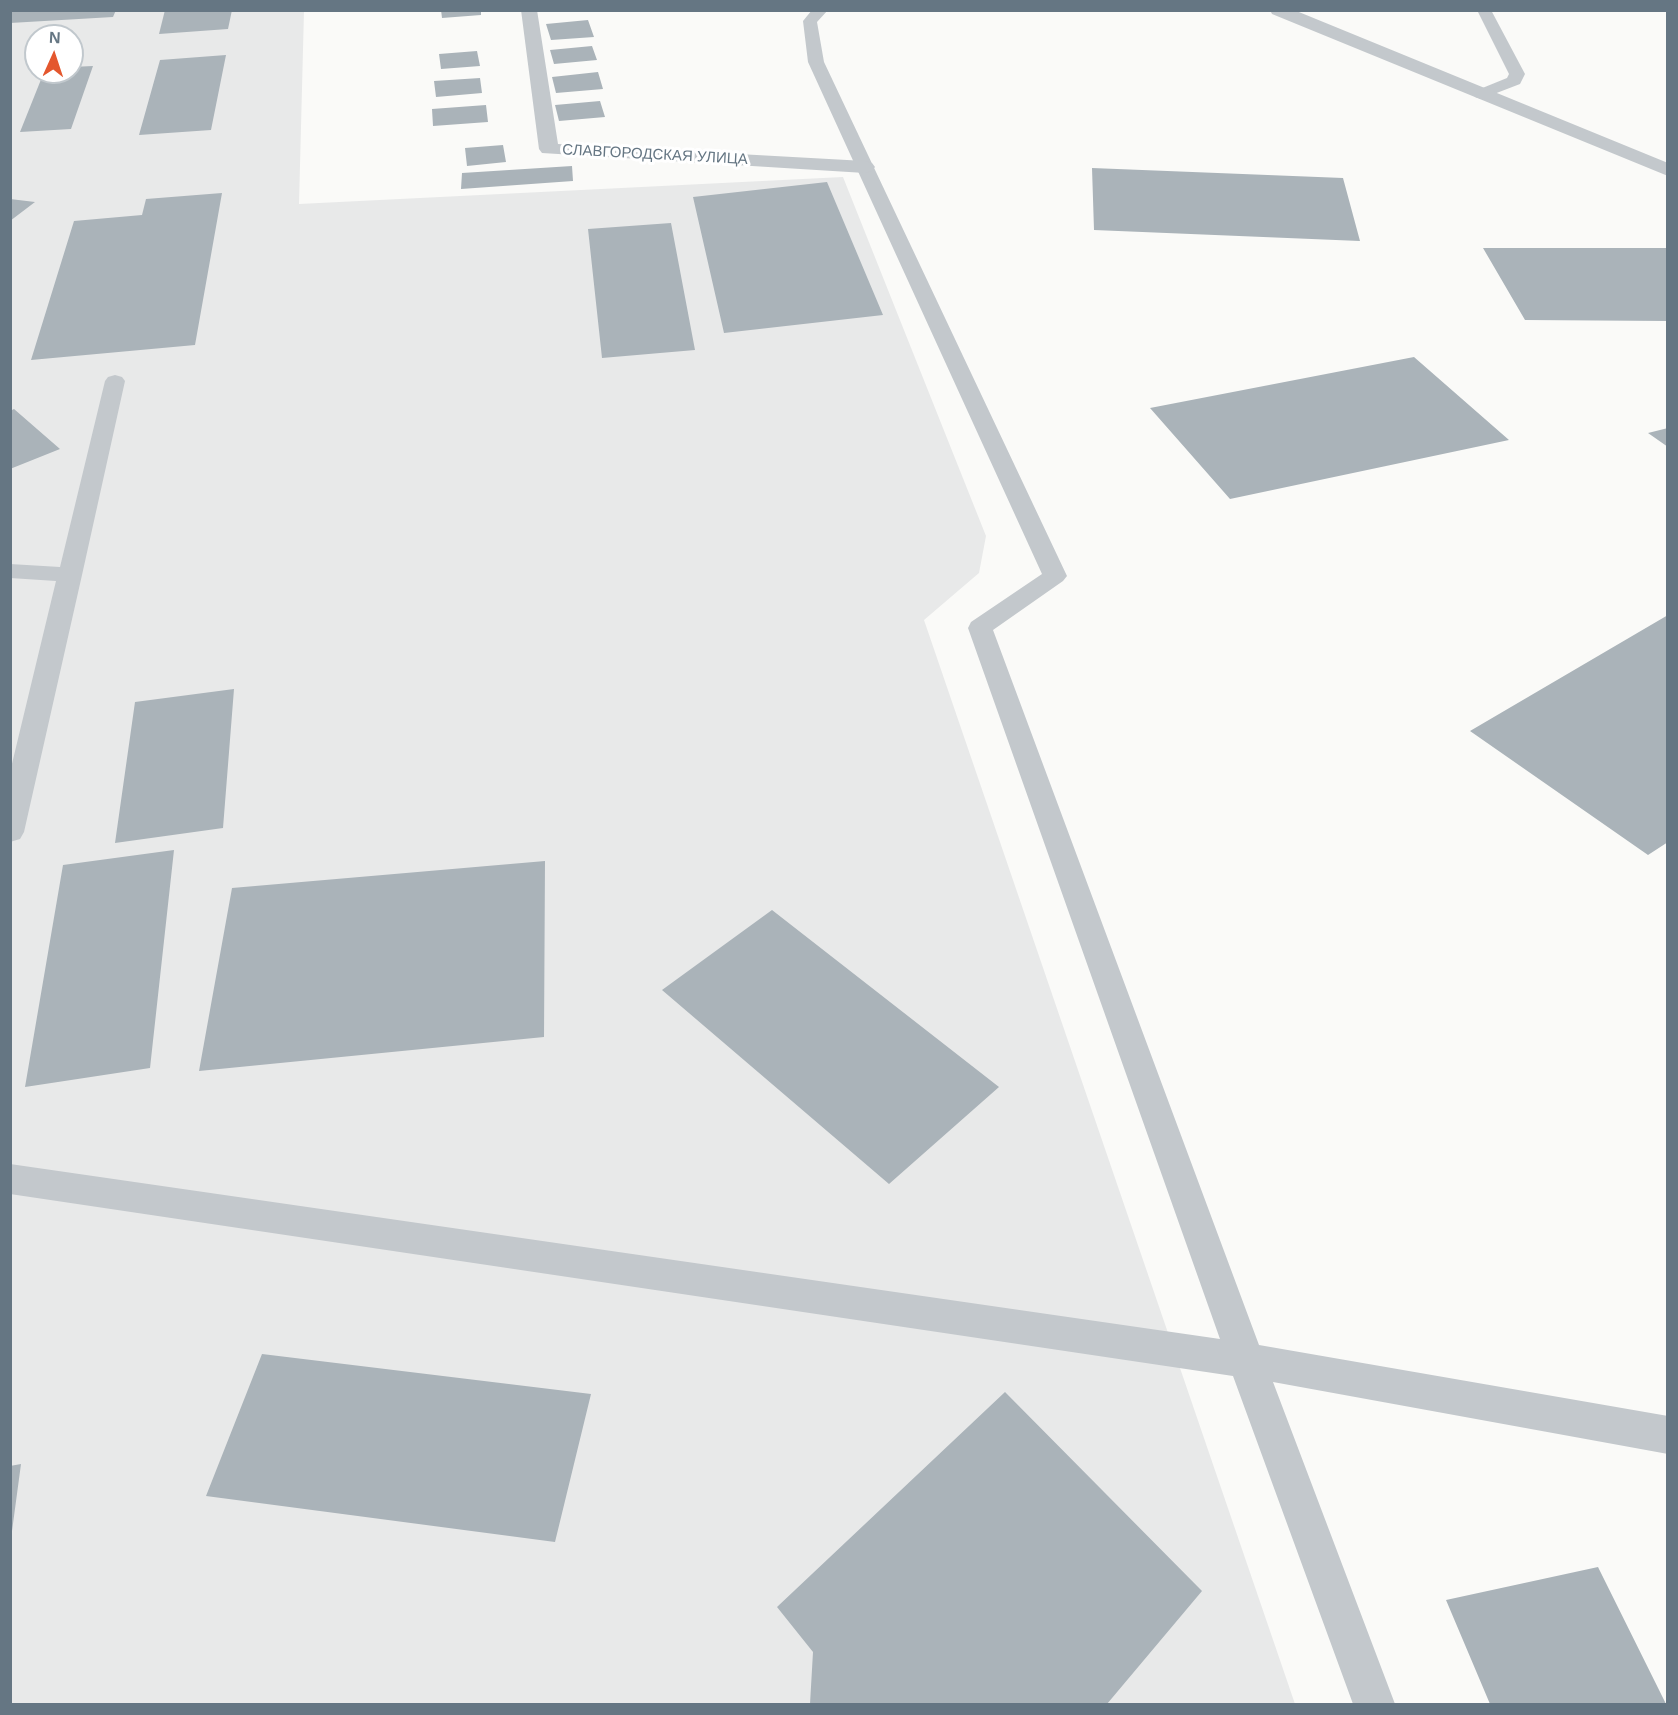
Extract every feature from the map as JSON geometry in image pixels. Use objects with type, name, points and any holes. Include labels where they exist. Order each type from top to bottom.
[{"type":"street","name":"СЛАВГОРОДСКАЯ УЛИЦА","points":[[529,10],[549,149],[865,167]]},
{"type":"street","points":[[1278,10],[1668,170]]},
{"type":"lane","points":[[821,10],[810,21],[816,62],[1054,576],[980,628],[1245,1360],[1374,1704]]},
{"type":"lane","points":[[1481,94],[1514,81],[1517,74],[1484,10]]},
{"type":"lane","points":[[10,832],[115,381]]},
{"type":"lane","points":[[10,571],[70,575]]},
{"type":"lane","points":[[10,1179],[1245,1360],[1668,1435]]},
{"type":"shaded area","points":[[11,11],[304,11],[299,204],[843,177],[986,536],[979,573],[924,620],[1295,1704],[11,1704]]},
{"type":"building","points":[[10,10],[116,10],[113,17],[10,23]]},
{"type":"building","points":[[165,10],[232,10],[228,29],[159,34]]},
{"type":"building","points":[[441,10],[481,10],[481,15],[442,18]]},
{"type":"building","points":[[588,20],[594,37],[551,40],[546,24]]},
{"type":"building","points":[[592,46],[597,60],[554,64],[550,50]]},
{"type":"building","points":[[477,51],[480,66],[441,69],[439,54]]},
{"type":"building","points":[[226,55],[211,130],[139,135],[160,60]]},
{"type":"building","points":[[84,66],[93,66],[71,129],[20,132],[39,84],[84,84]]},
{"type":"building","points":[[598,72],[603,89],[556,93],[552,77]]},
{"type":"building","points":[[480,78],[482,93],[436,97],[434,81]]},
{"type":"building","points":[[600,101],[605,117],[559,121],[555,105]]},
{"type":"building","points":[[486,105],[488,122],[433,126],[432,109]]},
{"type":"building","points":[[503,145],[506,162],[467,166],[465,148]]},
{"type":"building","points":[[572,166],[573,181],[461,189],[462,173]]},
{"type":"building","points":[[1092,168],[1343,178],[1360,241],[1094,230]]},
{"type":"building","points":[[827,182],[883,315],[724,333],[693,197]]},
{"type":"building","points":[[222,193],[195,345],[31,360],[74,221],[142,215],[146,199]]},
{"type":"building","points":[[10,199],[35,202],[10,221]]},
{"type":"building","points":[[671,223],[695,350],[602,358],[588,229]]},
{"type":"building","points":[[1483,248],[1668,248],[1668,321],[1525,320]]},
{"type":"building","points":[[1414,357],[1509,440],[1230,499],[1150,408]]},
{"type":"building","points":[[14,409],[60,449],[10,469],[10,411]]},
{"type":"building","points":[[1668,428],[1668,447],[1648,433]]},
{"type":"building","points":[[1668,615],[1668,842],[1648,855],[1470,731]]},
{"type":"building","points":[[234,689],[223,828],[115,843],[135,702]]},
{"type":"building","points":[[174,850],[150,1068],[25,1087],[63,865]]},
{"type":"building","points":[[545,861],[544,1037],[199,1071],[232,888]]},
{"type":"building","points":[[772,910],[999,1087],[889,1184],[662,990]]},
{"type":"building","points":[[262,1354],[591,1394],[555,1542],[206,1496]]},
{"type":"building","points":[[1005,1392],[1202,1591],[1107,1704],[810,1704],[813,1652],[777,1607]]},
{"type":"building","points":[[21,1464],[12,1531],[10,1531],[10,1466]]},
{"type":"building","points":[[1598,1567],[1666,1704],[1490,1704],[1446,1600]]}]
